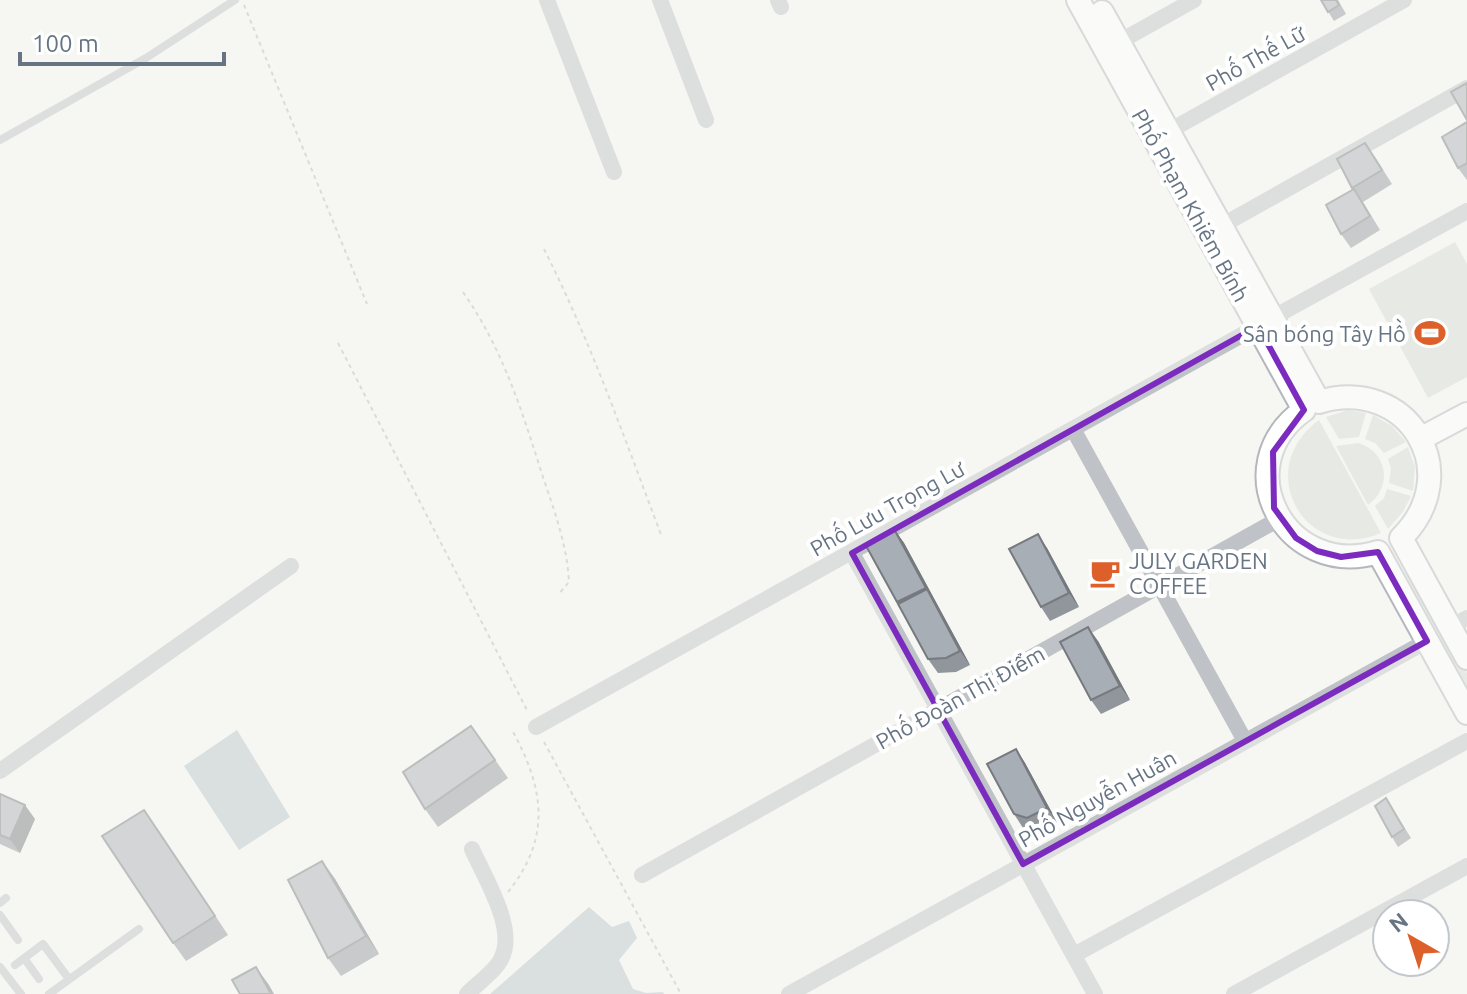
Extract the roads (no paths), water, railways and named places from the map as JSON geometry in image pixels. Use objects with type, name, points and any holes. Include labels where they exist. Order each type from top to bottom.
[{"type":"street","points":[[547,0],[614,172]]},
{"type":"street","points":[[660,0],[706,120]]},
{"type":"street","name":"Phố Phạm Khiêm Bính","points":[[1078,0],[1312,406]]},
{"type":"street","name":"Phố Phạm Khiêm Bính","points":[[1096,0],[1221,226],[1265,322]]},
{"type":"street","points":[[1119,42],[1194,0]]},
{"type":"street","name":"Phố Thế Lữ","points":[[1169,131],[1404,0]]},
{"type":"street","points":[[1221,226],[1467,88]]},
{"type":"street","name":"Phố Lưu Trọng Lư","points":[[536,727],[1265,322],[1465,216]]},
{"type":"street","points":[[1467,658],[1459,623],[1401,538],[1417,519],[1427,496],[1430,471],[1420,439],[1402,416],[1381,403],[1344,397],[1312,406],[1283,431],[1270,463],[1271,497],[1279,519],[1296,538],[1329,555],[1353,558],[1378,552],[1467,713]]},
{"type":"street","points":[[1420,439],[1467,414]]},
{"type":"street","points":[[1073,429],[1245,741]]},
{"type":"street","name":"Phố Đoàn Thị Điểm","points":[[642,875],[1279,519]]},
{"type":"street","points":[[852,553],[1095,994]]},
{"type":"street","points":[[0,771],[291,566]]},
{"type":"street","name":"Phố Nguyễn Huân","points":[[789,994],[1427,641]]},
{"type":"street","points":[[1074,955],[1467,741]]},
{"type":"street","points":[[467,994],[498,965],[508,942],[506,928],[472,849]]},
{"type":"street","points":[[1234,994],[1467,866]]},
{"type":"lane","points":[[0,140],[146,58],[235,0]]},
{"type":"lane","points":[[0,915],[18,940]]},
{"type":"lane","points":[[49,994],[139,929]]},
{"type":"lane","points":[[15,965],[43,944],[69,979]]},
{"type":"lane","points":[[24,958],[39,979]]},
{"type":"lane","points":[[0,967],[21,994]]},
{"type":"place","name":"Sân bóng Tây Hồ","points":[[1430,333]]},
{"type":"place","name":"JULY GARDEN COFFEE","points":[[1105,573]]}]
